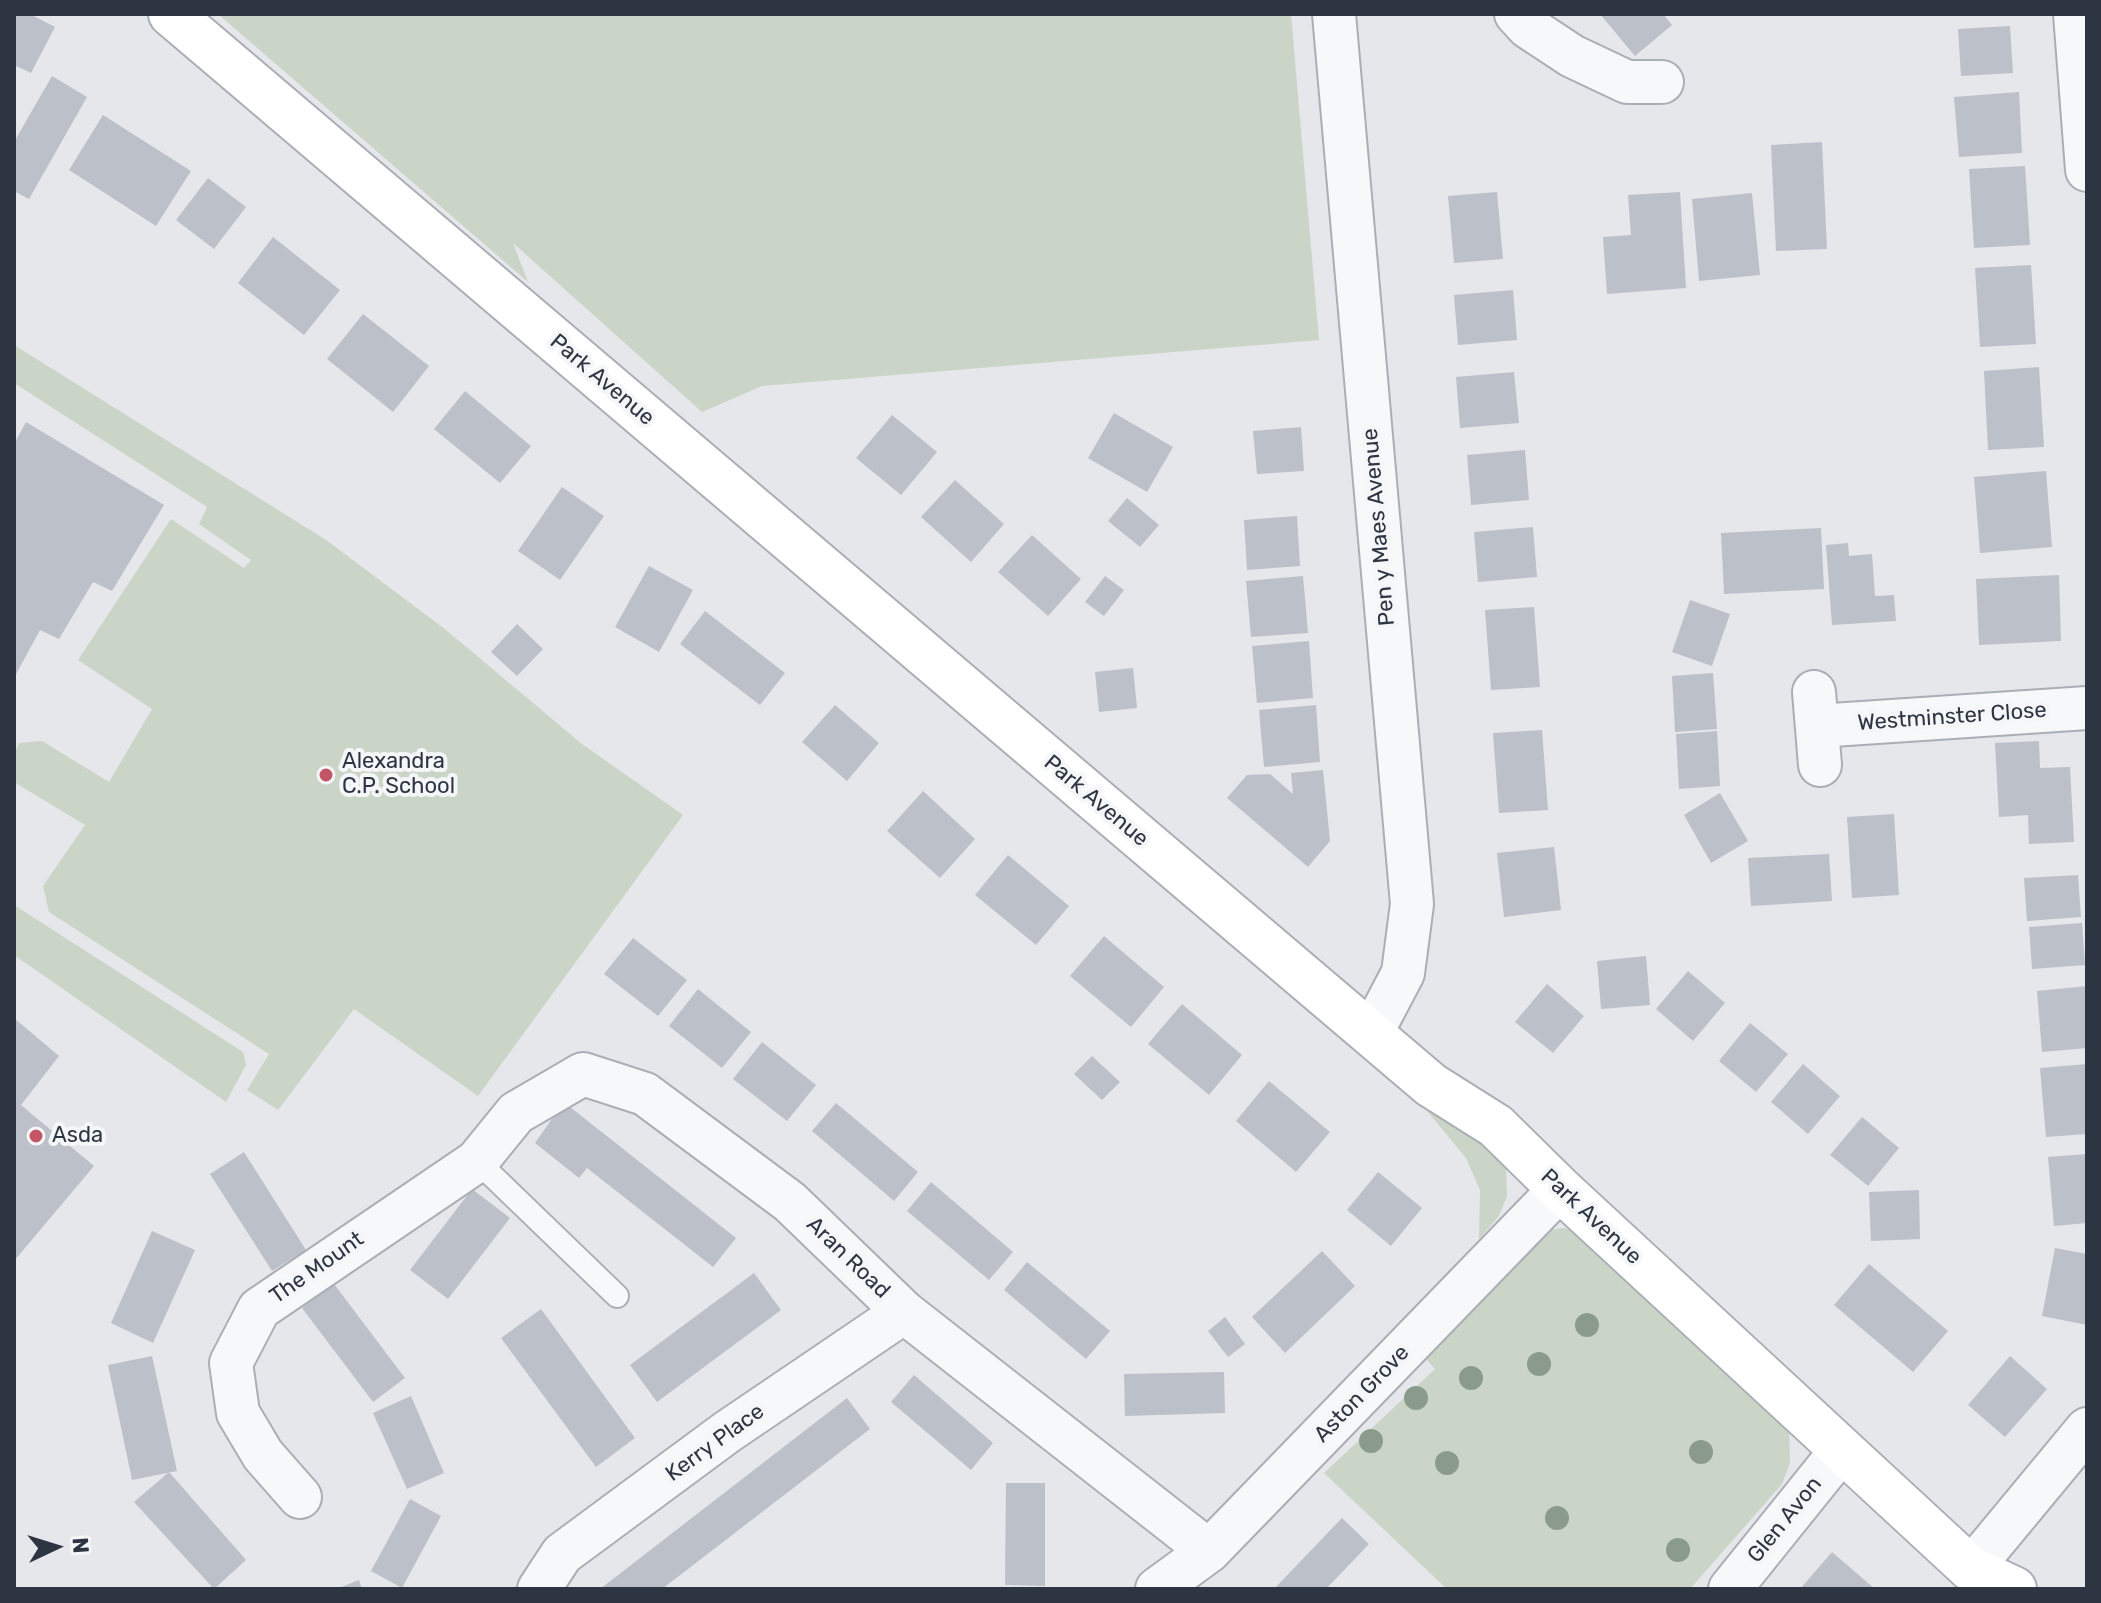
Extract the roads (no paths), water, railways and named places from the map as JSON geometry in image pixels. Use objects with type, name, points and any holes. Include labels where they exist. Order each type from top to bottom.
[{"type":"street","name":"Park Avenue","points":[[171,14],[1431,1085],[1496,1126],[1560,1189],[1971,1569],[2014,1589]]},
{"type":"street","name":"Pen y Maes Avenue","points":[[1334,14],[1412,904],[1403,973],[1372,1032]]},
{"type":"street","points":[[1516,14],[1550,42],[1599,69],[1627,82],[1662,82]]},
{"type":"street","points":[[2075,14],[2087,170]]},
{"type":"street","name":"Westminster Close","points":[[1817,728],[2087,708]]},
{"type":"street","name":"Aran Road","points":[[477,1161],[516,1113],[583,1074],[645,1094],[790,1202],[904,1312],[1209,1551]]},
{"type":"street","name":"The Mount","points":[[300,1497],[263,1455],[238,1413],[231,1363],[259,1309],[477,1161]]},
{"type":"street","name":"Aston Grove","points":[[1157,1589],[1209,1551],[1560,1189]]},
{"type":"street","name":"Kerry Place","points":[[539,1589],[562,1554],[727,1432],[904,1312]]},
{"type":"street","points":[[1971,1569],[2087,1429]]},
{"type":"street","name":"Glen Avon","points":[[1730,1589],[1841,1451]]},
{"type":"lane","points":[[477,1161],[617,1296]]},
{"type":"place","name":"Alexandra C.P. School","points":[[326,775]]},
{"type":"place","name":"Asda","points":[[36,1136]]}]
